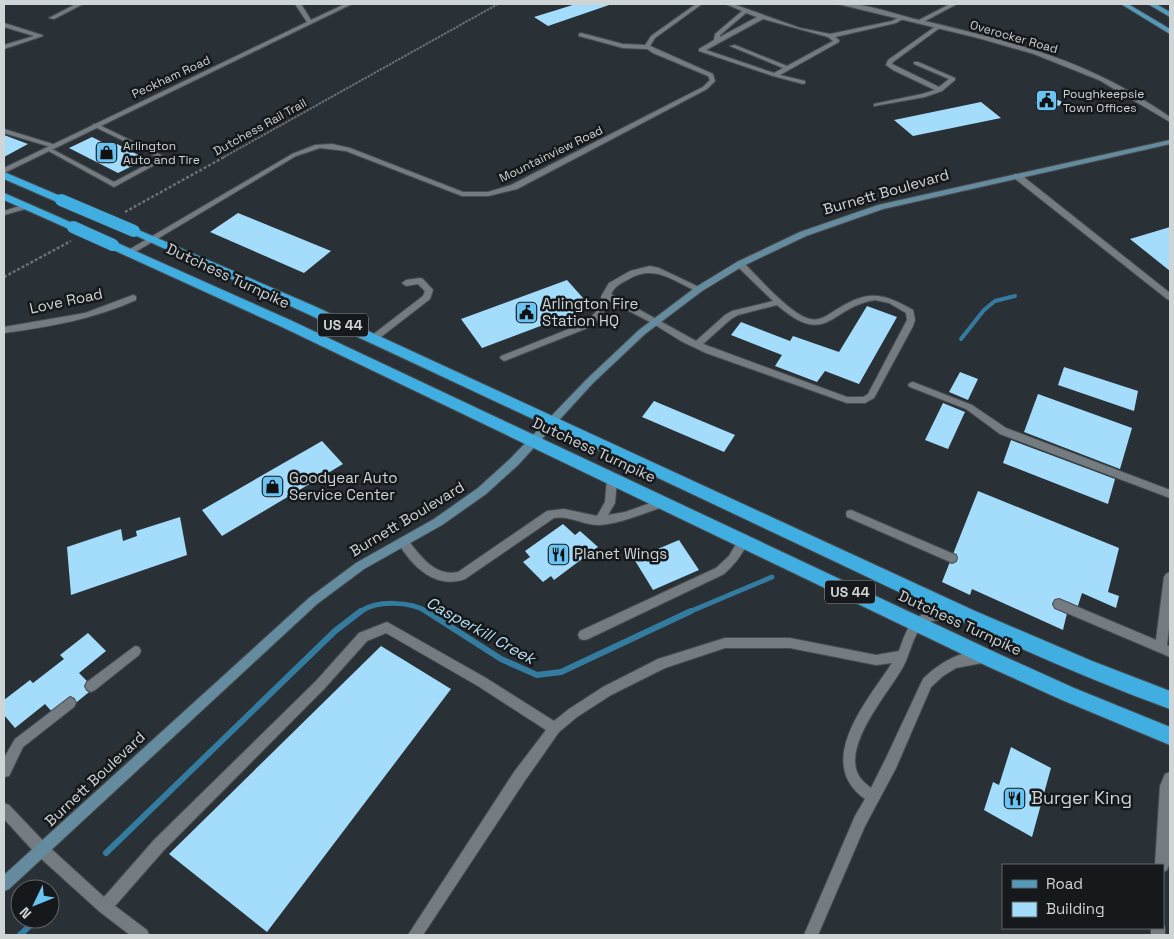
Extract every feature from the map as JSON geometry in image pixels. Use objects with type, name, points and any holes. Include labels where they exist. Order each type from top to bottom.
[{"type":"highway","name":"Dutchess Turnpike","points":[[4,175],[374,338],[1010,634],[1086,667],[1170,700]]},
{"type":"highway","name":"Dutchess Turnpike","points":[[4,196],[277,319],[995,661],[1068,694],[1170,736]]},
{"type":"main road","points":[[1124,4],[1170,32]]},
{"type":"main road","points":[[1151,4],[1170,15]]},
{"type":"street","points":[[52,18],[80,4]]},
{"type":"street","points":[[298,4],[310,22]]},
{"type":"street","name":"Peckham Road","points":[[4,170],[349,4]]},
{"type":"street","points":[[581,35],[623,46],[647,47],[653,37],[699,4]]},
{"type":"street","points":[[729,4],[799,29],[830,36],[837,41],[775,75]]},
{"type":"street","name":"Overocker Road","points":[[841,4],[1033,52],[1074,67],[1126,91],[1170,120]]},
{"type":"street","points":[[919,22],[954,4]]},
{"type":"street","points":[[717,41],[717,35],[745,11]]},
{"type":"street","points":[[762,17],[701,50],[775,75],[803,82]]},
{"type":"street","points":[[830,36],[894,22],[902,18]]},
{"type":"street","points":[[4,25],[40,36],[4,47]]},
{"type":"street","points":[[938,27],[890,61],[890,65],[940,90]]},
{"type":"street","points":[[733,46],[787,68]]},
{"type":"street","name":"Mountainview Road","points":[[129,252],[294,155],[314,146],[330,145],[348,149],[462,194],[476,196],[491,194],[514,187],[671,106],[704,88],[713,80],[711,75],[647,47]]},
{"type":"street","points":[[876,105],[940,90],[953,79],[916,63]]},
{"type":"street","points":[[4,131],[51,147],[114,184],[164,158],[95,125]]},
{"type":"street","name":"Burnett Boulevard","points":[[4,884],[313,601],[360,566],[438,522],[469,501],[504,472],[614,357],[655,321],[699,289],[740,264],[785,242],[852,216],[920,197],[1170,142]]},
{"type":"street","points":[[1017,176],[1170,297]]},
{"type":"street","points":[[4,213],[26,206]]},
{"type":"street","points":[[606,295],[697,345],[836,397],[847,400],[865,400],[871,396],[911,320],[911,314],[905,308],[879,298],[862,298],[818,323],[807,322],[795,315],[740,264]]},
{"type":"street","points":[[504,358],[580,329],[599,314],[612,285],[622,278],[650,269],[699,289]]},
{"type":"street","points":[[374,338],[427,298],[429,290],[420,281],[406,282]]},
{"type":"street","name":"Love Road","points":[[4,330],[88,316],[106,311],[133,298]]},
{"type":"street","points":[[697,345],[735,313],[780,302]]},
{"type":"street","points":[[913,385],[969,407],[1002,431],[1170,494]]},
{"type":"street","points":[[599,521],[610,503],[612,479]]},
{"type":"street","points":[[403,542],[432,574],[440,578],[454,578],[461,576],[551,514],[566,512],[599,521],[618,518],[662,503]]},
{"type":"street","points":[[851,514],[952,558]]},
{"type":"street","points":[[584,635],[712,576],[733,559],[743,542]]},
{"type":"street","points":[[1059,604],[1166,650],[1170,576]]},
{"type":"street","points":[[873,797],[855,781],[850,772],[849,755],[864,716],[903,656],[916,624],[924,618],[934,615],[958,616],[1010,634]]},
{"type":"street","points":[[105,907],[159,845],[320,685],[363,637],[387,627],[482,682],[555,728]]},
{"type":"street","points":[[419,929],[519,777],[555,728],[573,713],[623,683],[662,663],[725,644],[790,643],[876,660],[903,656]]},
{"type":"street","points":[[91,686],[135,651]]},
{"type":"street","points":[[811,935],[860,821],[902,739],[927,683],[945,666],[969,658],[995,661]]},
{"type":"street","points":[[4,771],[19,743],[70,703]]},
{"type":"street","points":[[1162,864],[1167,786],[1170,778]]},
{"type":"street","points":[[4,810],[42,850],[105,907],[142,935]]},
{"type":"path","name":"Dutchess Rail Trail","points":[[120,215],[498,4]]},
{"type":"path","points":[[4,277],[77,238]]},
{"type":"building","points":[[576,4],[612,4],[548,26],[534,17]]},
{"type":"building","name":"Poughkeepsie Town Offices","points":[[1042,95],[1062,102],[1059,106],[1048,103],[1046,106],[1035,103]]},
{"type":"building","points":[[981,102],[1001,118],[913,136],[894,120]]},
{"type":"building","points":[[4,135],[28,144],[4,157]]},
{"type":"building","name":"Arlington Auto and Tire","points":[[92,137],[112,147],[117,144],[146,159],[118,173],[69,148]]},
{"type":"building","points":[[238,213],[331,251],[304,273],[210,232]]},
{"type":"building","points":[[1170,227],[1170,271],[1130,239]]},
{"type":"building","name":"Arlington Fire Station HQ","points":[[567,280],[591,307],[482,348],[461,319]]},
{"type":"building","points":[[867,306],[897,317],[859,384],[825,371],[817,382],[775,366],[782,355],[731,335],[741,322],[790,341],[793,336],[839,352]]},
{"type":"building","points":[[1064,367],[1138,391],[1134,411],[1058,385]]},
{"type":"building","points":[[960,372],[978,379],[968,400],[949,392]]},
{"type":"building","points":[[1038,394],[1132,428],[1120,469],[1024,432]]},
{"type":"building","points":[[654,401],[735,435],[724,452],[642,417]]},
{"type":"building","points":[[943,403],[965,412],[948,449],[925,440]]},
{"type":"building","points":[[1011,440],[1115,479],[1108,504],[1003,463]]},
{"type":"building","name":"Goodyear Auto Service Center","points":[[322,441],[343,464],[222,536],[202,510]]},
{"type":"building","points":[[978,491],[1119,548],[1108,592],[1119,596],[1116,608],[1082,593],[1077,609],[1067,613],[1063,630],[972,589],[970,595],[942,582]]},
{"type":"building","points":[[180,517],[187,555],[71,595],[67,547],[121,529],[123,541],[137,536],[136,531]]},
{"type":"building","name":"Planet Wings","points":[[563,524],[575,535],[580,531],[598,547],[554,580],[551,576],[543,582],[523,562],[530,557],[525,551]]},
{"type":"building","points":[[679,540],[699,570],[653,590],[634,559]]},
{"type":"building","points":[[88,633],[106,651],[79,673],[94,688],[72,706],[54,714],[45,704],[15,728],[4,715],[4,700],[30,680],[33,683],[64,659],[60,655]]},
{"type":"building","points":[[381,646],[451,689],[267,932],[169,854]]},
{"type":"building","name":"Burger King","points":[[1011,747],[1051,768],[1032,837],[984,810],[993,782],[999,785]]},
{"type":"waterway","name":"Casperkill Creek","points":[[961,339],[984,310],[995,301],[1015,296]]},
{"type":"waterway","name":"Casperkill Creek","points":[[689,612],[772,577]]},
{"type":"waterway","name":"Casperkill Creek","points":[[360,612],[375,605],[393,603],[421,608],[428,612]]},
{"type":"waterway","name":"Casperkill Creek","points":[[106,853],[335,631],[361,611]]},
{"type":"waterway","name":"Casperkill Creek","points":[[426,611],[501,659],[537,675],[561,672],[691,611]]},
{"type":"waterway","name":"Casperkill Creek","points":[[20,935],[26,929]]},
{"type":"place","name":"Poughkeepsie Town Offices","points":[[1047,101]]},
{"type":"place","name":"Arlington Auto and Tire","points":[[107,153]]},
{"type":"place","name":"Arlington Fire Station HQ","points":[[526,313]]},
{"type":"place","name":"Goodyear Auto Service Center","points":[[273,487]]},
{"type":"place","name":"Planet Wings","points":[[558,554]]},
{"type":"place","name":"Burger King","points":[[1015,798]]}]
